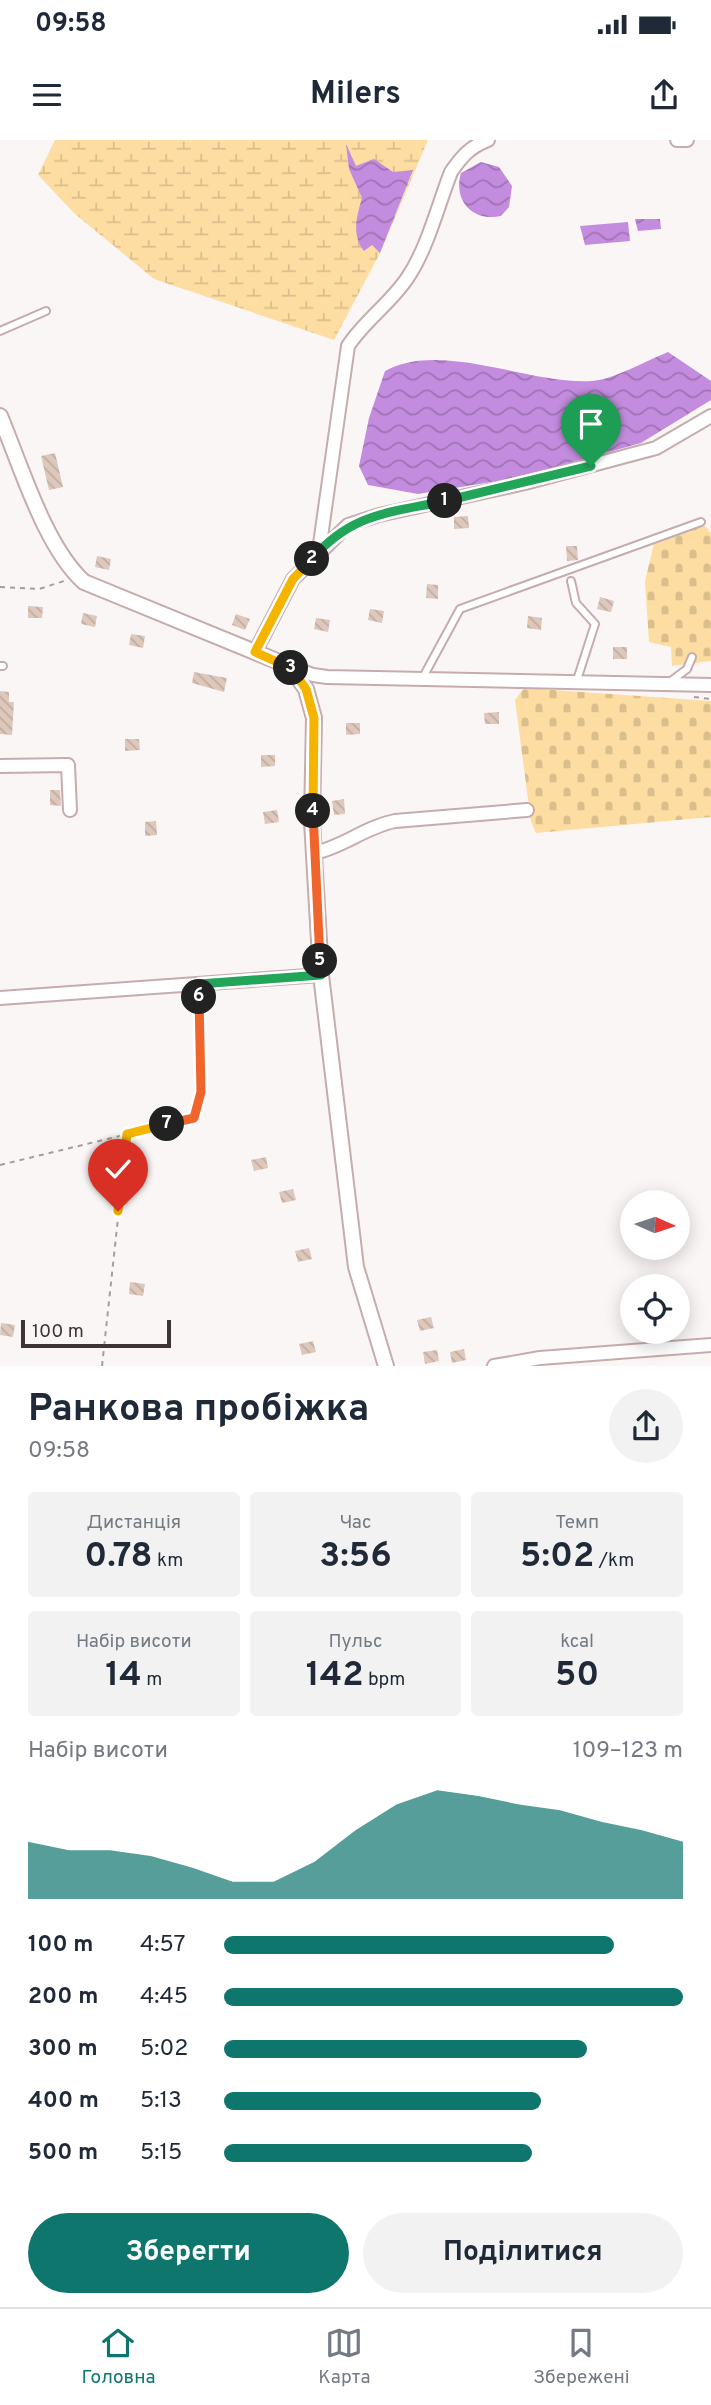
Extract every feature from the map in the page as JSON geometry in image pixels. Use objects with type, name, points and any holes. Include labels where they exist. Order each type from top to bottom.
[{"type":"street","points":[[319,551],[348,346],[358,331],[393,297],[410,275],[452,172],[461,157],[476,145],[488,140]]},
{"type":"street","points":[[677,140],[687,140]]},
{"type":"street","points":[[0,416],[52,538],[68,568],[78,577],[313,676],[711,685]]},
{"type":"street","points":[[255,652],[293,579],[319,551],[348,526],[379,515],[526,483],[656,448],[711,416]]},
{"type":"street","points":[[289,666],[306,689],[314,718],[314,853],[321,975],[356,1267],[386,1366]]},
{"type":"street","points":[[0,766],[68,765],[70,810]]},
{"type":"street","points":[[314,853],[333,849],[375,825],[527,810]]},
{"type":"street","points":[[0,998],[321,975]]},
{"type":"street","points":[[494,1366],[540,1358],[711,1345]]},
{"type":"lane","points":[[0,331],[46,311]]},
{"type":"lane","points":[[422,679],[460,609],[701,522]]},
{"type":"lane","points":[[571,581],[576,603],[595,624],[576,682]]},
{"type":"lane","points":[[666,684],[687,669],[692,657]]},
{"type":"path","points":[[0,587],[39,589],[78,577]]},
{"type":"path","points":[[0,1165],[194,1118],[201,1092],[199,984]]},
{"type":"path","points":[[102,1366],[127,1134]]},
{"type":"green space","points":[[55,140],[428,140],[380,253],[334,340],[154,279],[75,214],[38,175]]},
{"type":"green space","points":[[701,522],[711,533],[711,661],[672,666],[671,647],[649,642],[645,581],[655,539]]},
{"type":"green space","points":[[524,688],[711,701],[711,817],[536,833],[531,822],[515,700]]},
{"type":"water","points":[[346,144],[356,166],[374,159],[393,172],[413,170],[380,253],[372,245],[364,251],[360,245],[356,232],[362,198],[349,169]]},
{"type":"water","points":[[481,162],[499,167],[512,186],[509,207],[501,216],[481,216],[467,207],[462,200],[459,183],[461,173]]},
{"type":"water","points":[[635,219],[660,219],[661,229],[638,231]]},
{"type":"water","points":[[628,222],[630,241],[585,245],[580,226]]},
{"type":"water","points":[[668,352],[711,381],[711,400],[641,443],[516,478],[418,494],[368,485],[359,466],[369,418],[385,371],[408,363],[433,360],[486,366],[541,377],[592,381],[620,373]]},
{"type":"building","points":[[55,453],[63,487],[49,490],[41,456]]},
{"type":"building","points":[[468,516],[469,528],[454,529],[454,517]]},
{"type":"building","points":[[566,546],[577,546],[578,560],[567,561]]},
{"type":"building","points":[[97,556],[111,559],[109,570],[95,567]]},
{"type":"building","points":[[427,584],[438,585],[438,599],[426,598]]},
{"type":"building","points":[[600,597],[614,601],[611,612],[597,609]]},
{"type":"building","points":[[28,606],[43,607],[42,618],[28,618]]},
{"type":"building","points":[[370,609],[384,611],[382,623],[368,620]]},
{"type":"building","points":[[83,613],[97,616],[95,627],[81,624]]},
{"type":"building","points":[[236,614],[250,619],[245,630],[232,625]]},
{"type":"building","points":[[528,616],[542,618],[541,630],[527,628]]},
{"type":"building","points":[[316,618],[330,620],[328,632],[314,629]]},
{"type":"building","points":[[131,634],[145,636],[143,648],[129,645]]},
{"type":"building","points":[[613,647],[627,647],[627,659],[613,659]]},
{"type":"building","points":[[194,672],[227,678],[224,692],[192,683]]},
{"type":"building","points":[[0,691],[9,692],[9,702],[14,702],[12,735],[0,734]]},
{"type":"building","points":[[499,712],[499,724],[485,724],[484,713]]},
{"type":"building","points":[[346,723],[360,723],[360,734],[346,735]]},
{"type":"building","points":[[125,739],[139,739],[140,750],[125,751]]},
{"type":"building","points":[[261,755],[275,755],[275,766],[261,767]]},
{"type":"building","points":[[50,790],[60,790],[61,806],[50,805]]},
{"type":"building","points":[[344,799],[345,814],[334,815],[332,801]]},
{"type":"building","points":[[277,810],[279,822],[265,824],[263,812]]},
{"type":"building","points":[[156,821],[157,835],[145,836],[145,822]]},
{"type":"building","points":[[266,1157],[268,1168],[254,1171],[251,1160]]},
{"type":"building","points":[[293,1189],[296,1200],[282,1203],[279,1192]]},
{"type":"building","points":[[309,1248],[312,1259],[298,1262],[295,1251]]},
{"type":"building","points":[[130,1282],[145,1284],[143,1296],[129,1294]]},
{"type":"building","points":[[431,1317],[434,1328],[420,1331],[417,1320]]},
{"type":"building","points":[[1,1323],[15,1325],[13,1337],[0,1335]]},
{"type":"building","points":[[313,1341],[316,1352],[302,1355],[299,1344]]},
{"type":"building","points":[[464,1349],[466,1360],[452,1363],[450,1352]]},
{"type":"building","points":[[437,1350],[439,1361],[425,1364],[423,1352]]},
{"type":"route","points":[[118,1211],[127,1134],[194,1118],[201,1092],[199,984],[321,975],[312,821],[314,718],[306,689],[289,666],[255,652],[293,579],[319,551],[348,526],[379,515],[591,466]]}]
